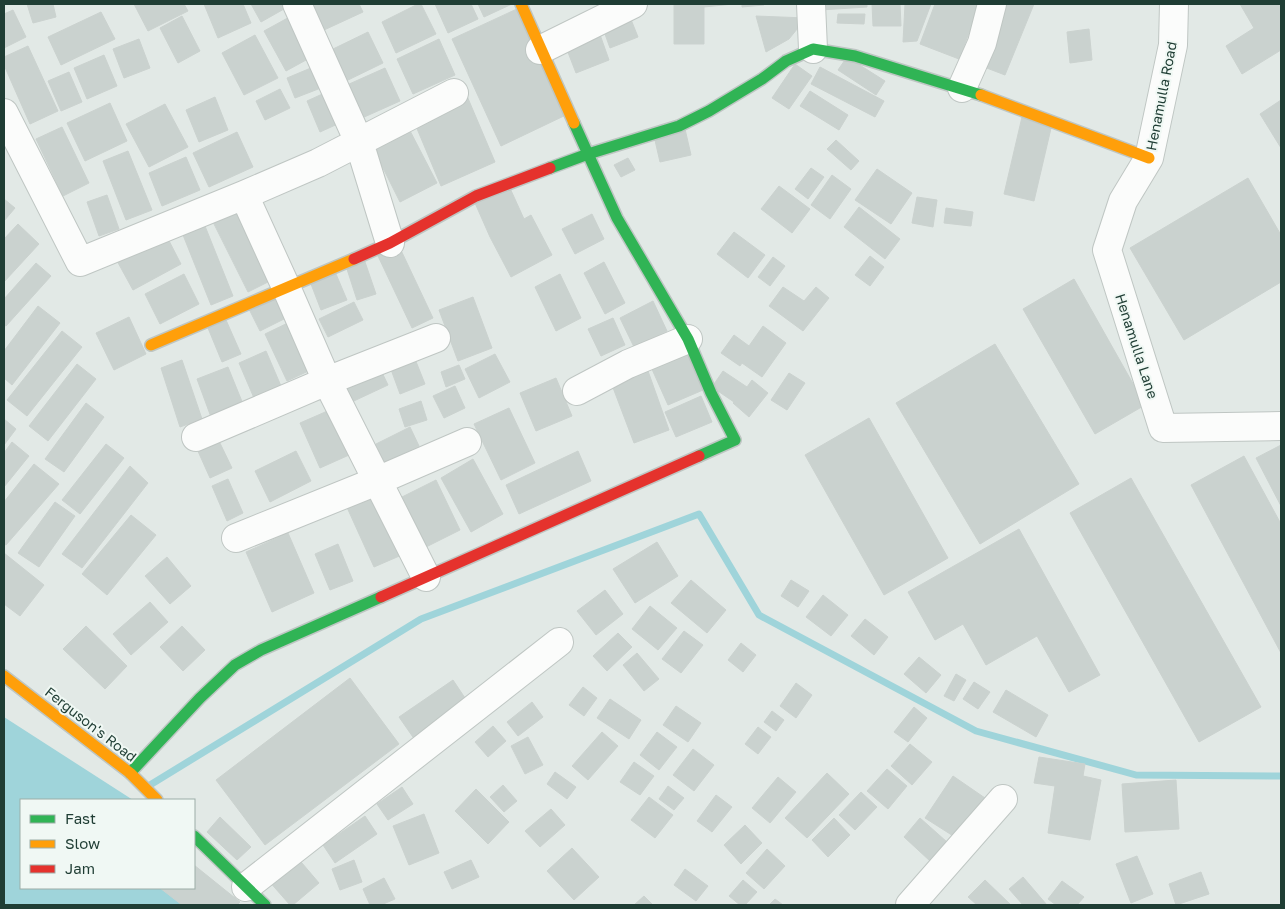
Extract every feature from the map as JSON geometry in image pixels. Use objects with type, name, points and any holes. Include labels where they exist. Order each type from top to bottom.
[{"type":"street","points":[[297,4],[359,142],[390,243]]},
{"type":"street","points":[[130,773],[200,698],[235,665],[261,650],[735,440],[711,393],[688,338],[617,218],[521,4]]},
{"type":"street","points":[[540,50],[633,4]]},
{"type":"street","points":[[811,4],[813,49]]},
{"type":"street","points":[[962,88],[982,44],[992,4]]},
{"type":"street","name":"Henamulla Road","points":[[1149,158],[1173,45],[1174,4]]},
{"type":"street","points":[[151,345],[390,243],[476,196],[588,154],[679,126],[709,112],[762,79],[786,61],[813,49],[855,56],[962,88],[1149,158]]},
{"type":"street","points":[[4,113],[80,262],[244,196],[359,142],[454,93]]},
{"type":"street","name":"Henamulla Lane","points":[[1149,158],[1123,202],[1106,250],[1164,428],[1281,426]]},
{"type":"street","points":[[244,196],[327,381],[426,577]]},
{"type":"street","points":[[196,438],[327,381],[436,338]]},
{"type":"street","points":[[577,391],[628,364],[688,338]]},
{"type":"street","points":[[236,538],[467,442]]},
{"type":"street","points":[[195,837],[255,896],[559,642]]},
{"type":"street","name":"Ferguson's Road","points":[[4,676],[130,773],[157,799]]},
{"type":"street","points":[[910,905],[1003,799]]},
{"type":"water","points":[[4,717],[131,799],[20,799],[20,889],[172,889],[186,905],[4,905]]},
{"type":"building","points":[[27,4],[53,4],[56,17],[33,23]]},
{"type":"building","points":[[134,4],[184,4],[188,11],[148,31]]},
{"type":"building","points":[[204,4],[243,4],[251,23],[218,38]]},
{"type":"building","points":[[251,4],[290,4],[291,5],[261,22]]},
{"type":"building","points":[[312,4],[359,4],[363,12],[324,30]]},
{"type":"building","points":[[421,4],[436,34],[396,53],[382,22]]},
{"type":"building","points":[[435,4],[471,4],[478,19],[448,33]]},
{"type":"building","points":[[478,4],[512,4],[484,17]]},
{"type":"building","points":[[674,4],[733,4],[704,7],[704,44],[674,44]]},
{"type":"building","points":[[742,4],[764,4],[764,5],[742,7]]},
{"type":"building","points":[[820,4],[867,4],[867,7],[820,10]]},
{"type":"building","points":[[872,4],[900,4],[901,26],[873,26]]},
{"type":"building","points":[[905,4],[931,4],[917,41],[903,42]]},
{"type":"building","points":[[935,4],[980,4],[959,59],[920,44]]},
{"type":"building","points":[[1004,4],[1034,4],[1005,75],[979,65]]},
{"type":"building","points":[[1240,4],[1281,4],[1281,50],[1242,74],[1226,46],[1254,28]]},
{"type":"building","points":[[519,8],[568,114],[501,146],[452,39]]},
{"type":"building","points":[[13,10],[26,37],[4,48],[4,14]]},
{"type":"building","points":[[101,12],[115,39],[61,65],[48,37]]},
{"type":"building","points":[[628,12],[638,37],[610,48],[601,23]]},
{"type":"building","points":[[295,14],[317,54],[286,71],[264,31]]},
{"type":"building","points":[[838,14],[865,14],[864,24],[837,23]]},
{"type":"building","points":[[182,16],[200,51],[178,63],[160,28]]},
{"type":"building","points":[[756,16],[806,18],[789,39],[766,52]]},
{"type":"building","points":[[598,29],[609,60],[576,73],[564,42]]},
{"type":"building","points":[[1089,29],[1092,60],[1070,63],[1067,32]]},
{"type":"building","points":[[368,32],[383,63],[346,81],[331,50]]},
{"type":"building","points":[[255,35],[278,78],[244,95],[222,53]]},
{"type":"building","points":[[139,39],[150,68],[124,78],[113,49]]},
{"type":"building","points":[[439,39],[455,75],[413,94],[397,59]]},
{"type":"building","points":[[28,46],[58,111],[30,124],[4,65],[4,57]]},
{"type":"building","points":[[104,55],[117,86],[87,99],[74,68]]},
{"type":"building","points":[[847,57],[885,81],[876,95],[838,70]]},
{"type":"building","points":[[795,64],[812,76],[789,109],[772,98]]},
{"type":"building","points":[[318,65],[326,86],[295,98],[287,78]]},
{"type":"building","points":[[820,67],[884,101],[875,117],[811,84]]},
{"type":"building","points":[[385,68],[400,101],[362,118],[347,85]]},
{"type":"building","points":[[69,72],[82,102],[61,111],[48,81]]},
{"type":"building","points":[[280,89],[290,108],[265,120],[256,101]]},
{"type":"building","points":[[329,91],[342,122],[320,132],[307,101]]},
{"type":"building","points":[[810,91],[848,115],[839,130],[800,106]]},
{"type":"building","points":[[467,96],[495,162],[441,186],[413,119]]},
{"type":"building","points":[[215,97],[228,130],[199,142],[186,110]]},
{"type":"building","points":[[1281,100],[1281,148],[1260,114]]},
{"type":"building","points":[[110,103],[127,141],[85,161],[67,123]]},
{"type":"building","points":[[165,104],[188,147],[149,167],[126,124]]},
{"type":"building","points":[[1022,117],[1052,124],[1034,201],[1004,194]]},
{"type":"building","points":[[407,125],[437,183],[400,202],[371,144]]},
{"type":"building","points":[[62,127],[89,183],[63,196],[36,139]]},
{"type":"building","points":[[685,129],[691,155],[660,162],[654,136]]},
{"type":"building","points":[[237,132],[253,167],[209,187],[193,153]]},
{"type":"building","points":[[836,140],[859,161],[851,170],[827,149]]},
{"type":"building","points":[[128,151],[152,210],[126,220],[103,161]]},
{"type":"building","points":[[186,157],[200,190],[162,206],[149,173]]},
{"type":"building","points":[[628,158],[635,170],[621,177],[614,165]]},
{"type":"building","points":[[811,168],[824,177],[808,199],[795,189]]},
{"type":"building","points":[[877,169],[912,193],[891,224],[855,200]]},
{"type":"building","points":[[832,175],[851,189],[830,219],[811,205]]},
{"type":"building","points":[[1248,178],[1281,235],[1281,282],[1184,340],[1130,248]]},
{"type":"building","points":[[509,186],[524,219],[531,215],[552,255],[511,277],[475,203]]},
{"type":"building","points":[[779,186],[810,209],[792,233],[761,209]]},
{"type":"building","points":[[107,195],[119,229],[99,236],[87,202]]},
{"type":"building","points":[[917,197],[937,200],[933,227],[912,223]]},
{"type":"building","points":[[4,199],[15,208],[4,221]]},
{"type":"building","points":[[240,204],[276,278],[248,292],[211,218]]},
{"type":"building","points":[[859,207],[900,239],[885,259],[844,227]]},
{"type":"building","points":[[946,208],[973,212],[971,226],[944,223]]},
{"type":"building","points":[[592,214],[604,239],[575,254],[562,229]]},
{"type":"building","points":[[203,221],[233,296],[211,305],[181,230]]},
{"type":"building","points":[[18,224],[39,244],[4,282],[4,239]]},
{"type":"building","points":[[734,232],[765,255],[748,278],[717,254]]},
{"type":"building","points":[[165,233],[181,264],[133,290],[116,259]]},
{"type":"building","points":[[399,246],[433,318],[412,328],[378,256]]},
{"type":"building","points":[[870,256],[884,267],[870,286],[855,275]]},
{"type":"building","points":[[773,257],[785,266],[770,286],[758,277]]},
{"type":"building","points":[[364,259],[376,294],[357,300],[346,266]]},
{"type":"building","points":[[604,262],[625,303],[605,314],[584,273]]},
{"type":"building","points":[[36,263],[51,276],[6,326],[4,325],[4,299]]},
{"type":"building","points":[[184,274],[199,304],[160,324],[145,294]]},
{"type":"building","points":[[336,274],[347,300],[321,310],[311,284]]},
{"type":"building","points":[[560,274],[581,318],[556,331],[535,287]]},
{"type":"building","points":[[1074,279],[1145,405],[1095,434],[1023,309]]},
{"type":"building","points":[[783,287],[804,301],[816,287],[829,298],[803,331],[769,306]]},
{"type":"building","points":[[281,293],[292,315],[260,331],[249,309]]},
{"type":"building","points":[[473,297],[492,348],[458,361],[439,310]]},
{"type":"building","points":[[653,301],[667,331],[634,347],[620,318]]},
{"type":"building","points":[[354,302],[363,320],[328,337],[319,319]]},
{"type":"building","points":[[38,306],[60,323],[12,385],[4,378],[4,351]]},
{"type":"building","points":[[129,317],[146,354],[114,370],[96,333]]},
{"type":"building","points":[[613,318],[625,345],[601,356],[588,329]]},
{"type":"building","points":[[226,320],[241,354],[222,362],[208,328]]},
{"type":"building","points":[[294,320],[317,367],[287,381],[265,334]]},
{"type":"building","points":[[763,326],[786,343],[762,377],[742,363],[740,366],[721,353],[734,335],[749,346]]},
{"type":"building","points":[[62,331],[82,347],[27,416],[7,400]]},
{"type":"building","points":[[683,342],[703,390],[668,405],[647,358]]},
{"type":"building","points":[[995,344],[1079,484],[980,544],[896,403]]},
{"type":"building","points":[[266,351],[281,386],[254,398],[239,363]]},
{"type":"building","points":[[413,354],[425,384],[400,394],[389,364]]},
{"type":"building","points":[[495,354],[510,382],[479,398],[465,369]]},
{"type":"building","points":[[182,360],[202,419],[180,427],[161,368]]},
{"type":"building","points":[[77,364],[96,379],[48,441],[29,426]]},
{"type":"building","points":[[378,364],[388,385],[341,407],[332,385]]},
{"type":"building","points":[[459,365],[465,379],[446,387],[441,372]]},
{"type":"building","points":[[228,367],[243,404],[211,417],[197,379]]},
{"type":"building","points":[[648,371],[669,430],[634,443],[612,385]]},
{"type":"building","points":[[723,371],[747,387],[752,380],[768,393],[749,417],[734,402],[712,387]]},
{"type":"building","points":[[789,373],[805,383],[787,410],[771,400]]},
{"type":"building","points":[[556,378],[572,416],[536,431],[520,393]]},
{"type":"building","points":[[455,386],[465,408],[444,418],[433,396]]},
{"type":"building","points":[[701,396],[712,422],[676,437],[665,412]]},
{"type":"building","points":[[421,401],[427,420],[405,427],[399,409]]},
{"type":"building","points":[[86,403],[104,417],[64,472],[45,459]]},
{"type":"building","points":[[339,406],[358,451],[320,468],[300,423]]},
{"type":"building","points":[[509,408],[535,463],[501,480],[474,424]]},
{"type":"building","points":[[869,418],[948,558],[884,595],[805,455]]},
{"type":"building","points":[[4,419],[16,429],[4,445]]},
{"type":"building","points":[[410,427],[419,446],[385,463],[376,444]]},
{"type":"building","points":[[218,439],[232,468],[210,478],[197,449]]},
{"type":"building","points":[[12,442],[29,456],[4,487],[4,453]]},
{"type":"building","points":[[106,444],[124,458],[80,514],[62,500]]},
{"type":"building","points":[[1281,445],[1281,506],[1256,458]]},
{"type":"building","points":[[296,451],[311,481],[270,502],[255,471]]},
{"type":"building","points":[[578,451],[591,481],[519,514],[506,485]]},
{"type":"building","points":[[1244,456],[1281,524],[1281,653],[1191,485]]},
{"type":"building","points":[[473,459],[503,514],[471,532],[441,478]]},
{"type":"building","points":[[34,464],[59,484],[6,545],[4,544],[4,502]]},
{"type":"building","points":[[130,466],[148,483],[82,568],[62,554]]},
{"type":"building","points":[[1131,478],[1261,707],[1199,742],[1070,513]]},
{"type":"building","points":[[228,479],[243,513],[227,521],[212,486]]},
{"type":"building","points":[[436,480],[460,530],[426,547],[402,497]]},
{"type":"building","points":[[375,489],[404,554],[374,567],[345,503]]},
{"type":"building","points":[[55,502],[75,516],[39,567],[18,553]]},
{"type":"building","points":[[131,515],[156,535],[107,595],[82,574]]},
{"type":"building","points":[[1019,529],[1100,675],[1069,692],[1037,636],[986,665],[963,624],[935,640],[908,592]]},
{"type":"building","points":[[288,533],[314,593],[272,612],[246,552]]},
{"type":"building","points":[[657,542],[678,576],[635,603],[613,569]]},
{"type":"building","points":[[338,544],[353,581],[330,590],[315,554]]},
{"type":"building","points":[[4,553],[44,585],[20,616],[4,604]]},
{"type":"building","points":[[167,557],[191,586],[170,604],[145,576]]},
{"type":"building","points":[[691,580],[726,610],[707,633],[671,603]]},
{"type":"building","points":[[791,580],[809,591],[798,607],[781,596]]},
{"type":"building","points":[[605,590],[623,614],[596,635],[577,611]]},
{"type":"building","points":[[823,595],[848,615],[831,636],[806,617]]},
{"type":"building","points":[[150,602],[168,622],[131,655],[113,634]]},
{"type":"building","points":[[650,606],[677,628],[658,650],[632,629]]},
{"type":"building","points":[[865,619],[888,637],[874,655],[851,636]]},
{"type":"building","points":[[86,626],[127,666],[105,689],[63,649]]},
{"type":"building","points":[[182,626],[205,650],[183,671],[160,647]]},
{"type":"building","points":[[684,631],[703,645],[681,673],[662,659]]},
{"type":"building","points":[[618,633],[632,647],[607,671],[593,656]]},
{"type":"building","points":[[741,643],[756,655],[743,672],[728,660]]},
{"type":"building","points":[[637,653],[659,679],[644,691],[623,665]]},
{"type":"building","points":[[919,657],[941,675],[926,693],[904,674]]},
{"type":"building","points":[[956,674],[966,680],[954,701],[944,696]]},
{"type":"building","points":[[350,678],[399,744],[265,845],[216,780]]},
{"type":"building","points":[[453,680],[469,704],[415,740],[399,717]]},
{"type":"building","points":[[974,682],[990,692],[978,709],[963,699]]},
{"type":"building","points":[[796,683],[812,695],[796,718],[780,706]]},
{"type":"building","points":[[583,687],[597,698],[584,716],[569,705]]},
{"type":"building","points":[[1006,690],[1048,715],[1036,737],[993,712]]},
{"type":"building","points":[[610,699],[641,720],[629,739],[597,718]]},
{"type":"building","points":[[532,702],[543,717],[518,736],[507,722]]},
{"type":"building","points":[[676,706],[701,723],[688,742],[663,725]]},
{"type":"building","points":[[914,707],[927,718],[908,742],[894,732]]},
{"type":"building","points":[[772,711],[784,720],[776,731],[764,722]]},
{"type":"building","points":[[493,726],[506,741],[488,757],[475,742]]},
{"type":"building","points":[[758,727],[771,737],[758,754],[745,744]]},
{"type":"building","points":[[602,732],[618,746],[588,780],[572,766]]},
{"type":"building","points":[[657,732],[677,747],[659,770],[640,755]]},
{"type":"building","points":[[528,737],[543,765],[525,774],[511,746]]},
{"type":"building","points":[[910,744],[932,762],[912,785],[891,766]]},
{"type":"building","points":[[693,749],[714,765],[694,791],[673,775]]},
{"type":"building","points":[[1039,757],[1085,764],[1083,776],[1101,780],[1090,840],[1048,833],[1055,786],[1034,783]]},
{"type":"building","points":[[634,762],[654,776],[640,795],[620,782]]},
{"type":"building","points":[[887,769],[907,786],[888,809],[867,791]]},
{"type":"building","points":[[555,772],[576,787],[567,799],[547,784]]},
{"type":"building","points":[[827,773],[849,794],[807,838],[785,818]]},
{"type":"building","points":[[953,776],[985,798],[958,839],[925,818]]},
{"type":"building","points":[[778,777],[796,792],[770,823],[752,808]]},
{"type":"building","points":[[1176,780],[1179,829],[1125,832],[1122,784]]},
{"type":"building","points":[[503,785],[517,801],[504,812],[490,797]]},
{"type":"building","points":[[668,786],[684,798],[674,810],[659,799]]},
{"type":"building","points":[[402,787],[413,804],[388,820],[377,804]]},
{"type":"building","points":[[476,789],[509,822],[488,844],[455,811]]},
{"type":"building","points":[[861,792],[877,807],[855,830],[839,815]]},
{"type":"building","points":[[716,795],[732,807],[712,832],[697,821]]},
{"type":"building","points":[[649,797],[673,815],[655,838],[631,820]]},
{"type":"building","points":[[551,809],[565,825],[540,847],[525,831]]},
{"type":"building","points":[[424,814],[439,853],[409,865],[393,826]]},
{"type":"building","points":[[365,816],[377,834],[335,863],[323,845]]},
{"type":"building","points":[[220,817],[251,847],[237,860],[207,832]]},
{"type":"building","points":[[834,818],[850,835],[828,857],[812,840]]},
{"type":"building","points":[[920,818],[947,842],[930,861],[904,837]]},
{"type":"building","points":[[745,825],[762,843],[741,864],[724,845]]},
{"type":"building","points":[[572,848],[599,877],[574,900],[547,871]]},
{"type":"building","points":[[767,849],[785,866],[764,889],[746,873]]},
{"type":"building","points":[[296,856],[319,883],[293,905],[290,905],[268,880]]},
{"type":"building","points":[[1137,856],[1153,894],[1131,903],[1116,864]]},
{"type":"building","points":[[354,860],[362,882],[340,890],[332,869]]},
{"type":"building","points":[[471,860],[479,877],[452,889],[444,872]]},
{"type":"building","points":[[195,866],[240,902],[237,905],[182,905],[161,889],[195,889]]},
{"type":"building","points":[[685,869],[708,886],[696,901],[674,885]]},
{"type":"building","points":[[1201,872],[1209,894],[1176,905],[1169,884]]},
{"type":"building","points":[[1023,877],[1047,905],[1023,905],[1009,889]]},
{"type":"building","points":[[384,878],[395,899],[381,905],[370,905],[363,889]]},
{"type":"building","points":[[743,880],[757,892],[745,905],[740,905],[729,896]]},
{"type":"building","points":[[985,880],[1011,905],[977,905],[968,897]]},
{"type":"building","points":[[1062,881],[1084,897],[1077,905],[1056,905],[1048,899]]},
{"type":"building","points":[[644,896],[653,905],[634,905]]},
{"type":"building","points":[[775,899],[783,905],[769,905]]},
{"type":"waterway","points":[[150,785],[421,619],[699,514],[759,615],[976,731],[1136,775],[1281,776]]},
{"type":"traffic: fast","points":[[550,168],[588,154],[679,126],[709,111],[762,79],[786,61],[813,49],[855,56],[981,95]]},
{"type":"traffic: fast","points":[[574,123],[617,218],[688,339],[711,393],[735,440],[699,456]]},
{"type":"traffic: fast","points":[[130,773],[200,698],[235,665],[261,650],[381,597]]},
{"type":"traffic: fast","points":[[195,837],[265,905]]},
{"type":"traffic: slow","points":[[521,4],[574,123]]},
{"type":"traffic: slow","points":[[981,95],[1149,158]]},
{"type":"traffic: slow","points":[[151,345],[354,259]]},
{"type":"traffic: slow","points":[[4,676],[130,773],[156,799]]},
{"type":"traffic: jam","points":[[354,259],[390,243],[476,196],[550,168]]},
{"type":"traffic: jam","points":[[381,597],[699,456]]}]
